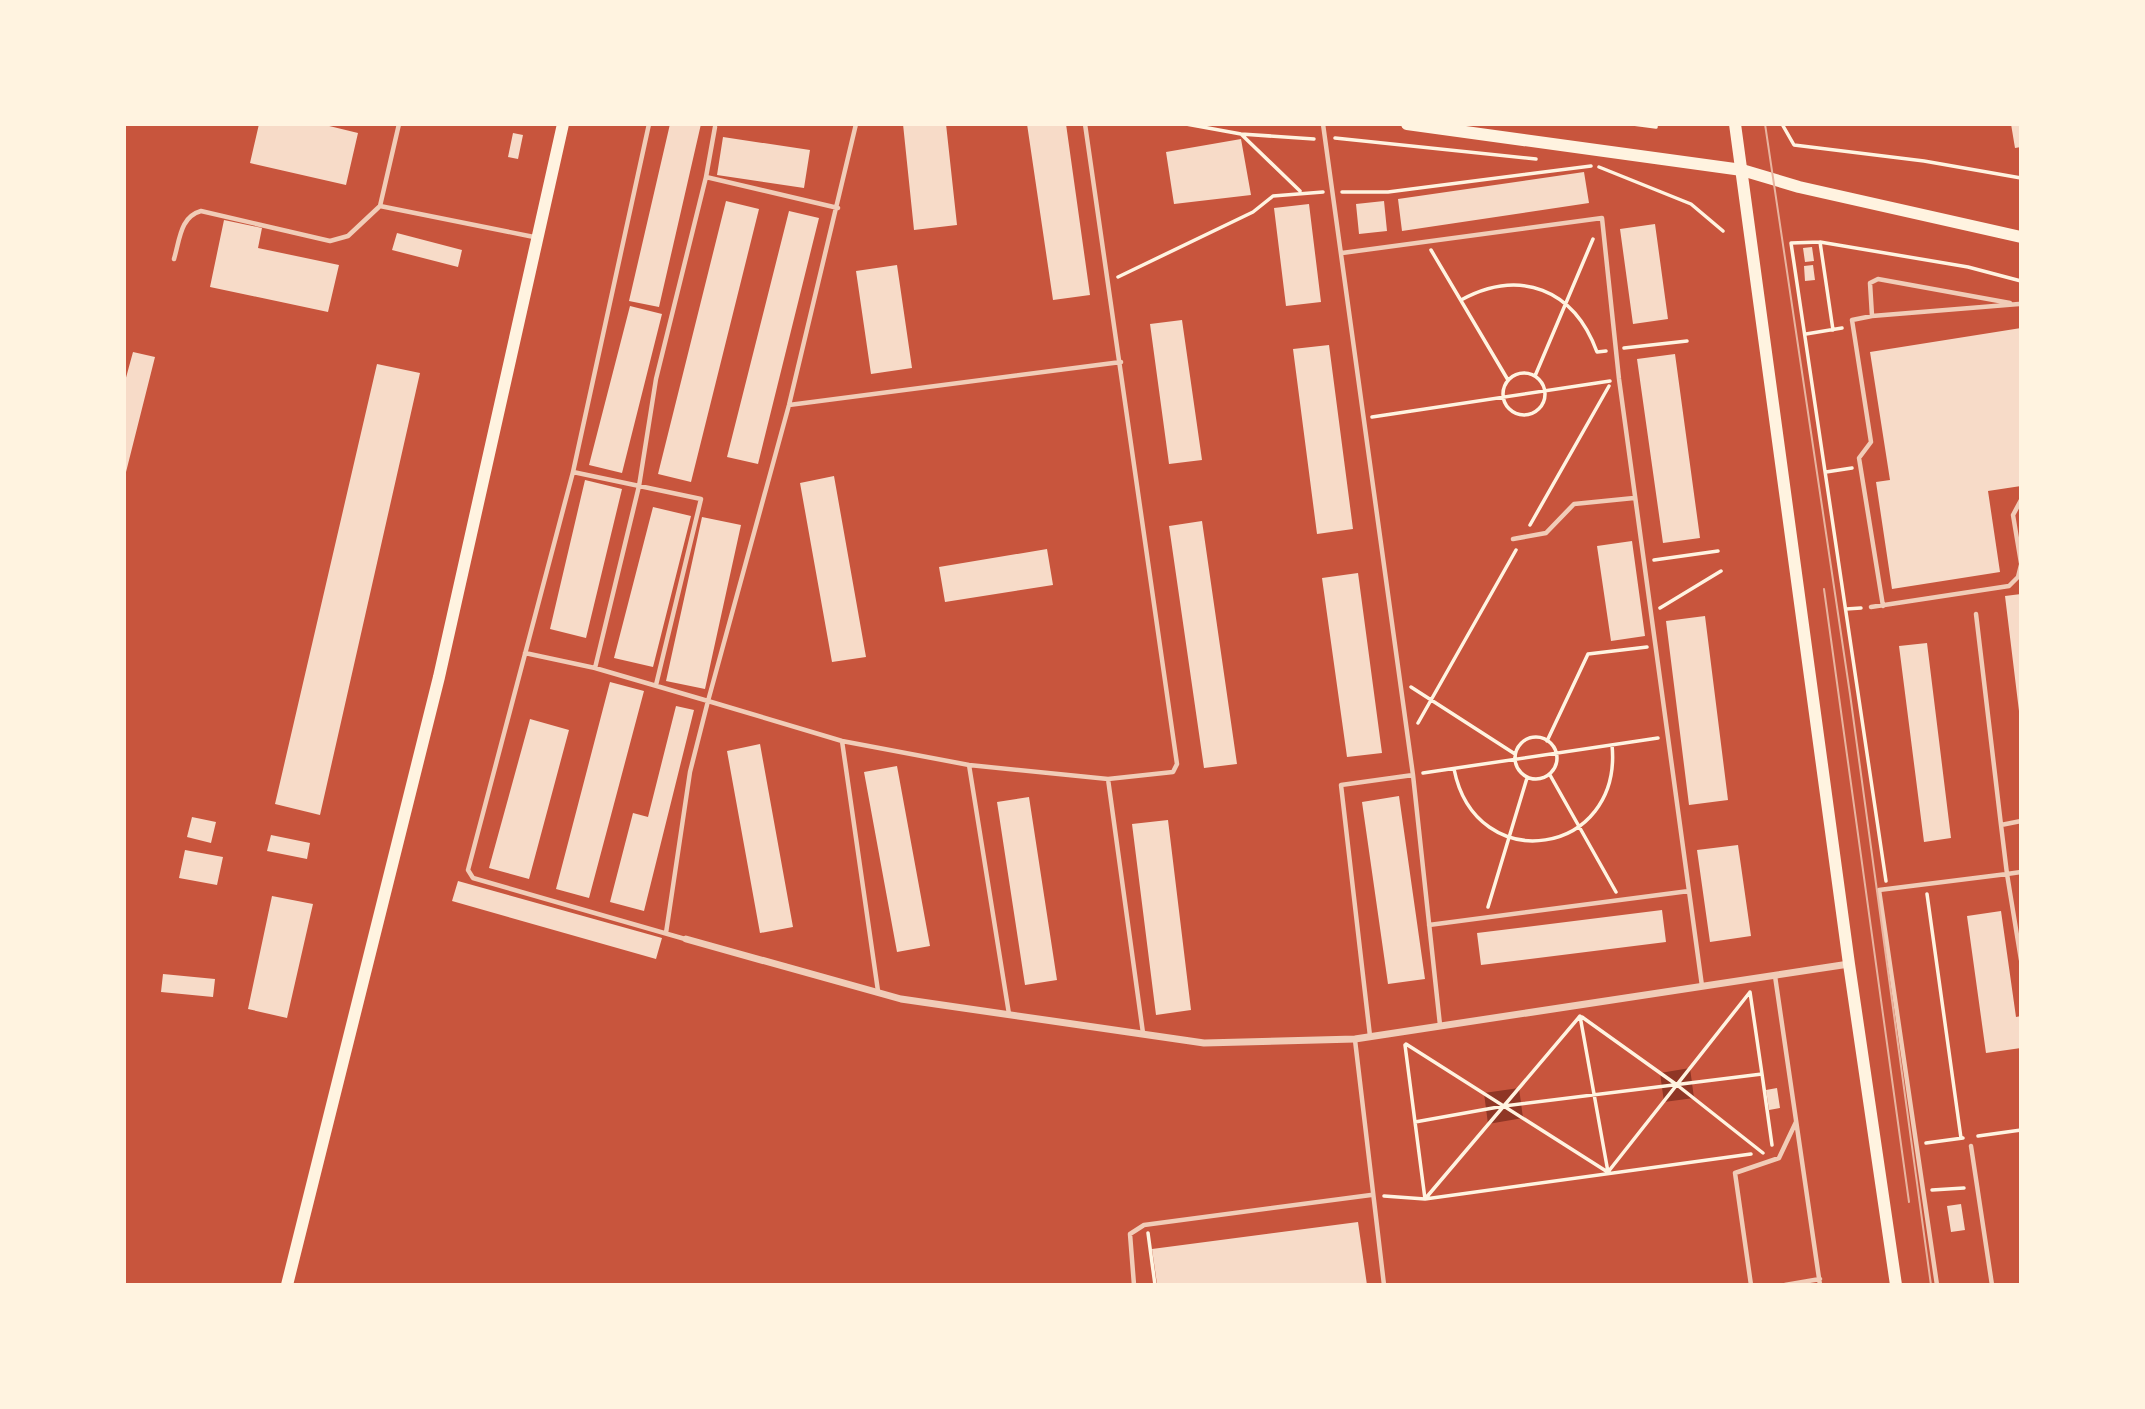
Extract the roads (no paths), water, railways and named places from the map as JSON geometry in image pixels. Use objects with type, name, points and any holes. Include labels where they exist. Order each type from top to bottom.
[{"type":"main road","points":[[287,1285],[439,677],[564,124]]},
{"type":"main road","points":[[1407,124],[1742,170],[1799,187],[2021,237]]},
{"type":"main road","points":[[1735,124],[1849,964],[1896,1285]]},
{"type":"street","points":[[686,939],[878,992],[1204,1043],[1355,1039],[1849,964]]},
{"type":"lane","points":[[174,258],[185,221],[191,214],[201,211],[330,241],[348,236],[380,206],[399,124]]},
{"type":"lane","points":[[649,124],[573,472],[469,873],[473,877],[686,939]]},
{"type":"lane","points":[[666,933],[690,772],[789,405],[856,124]]},
{"type":"lane","points":[[525,653],[595,668],[842,741],[969,765],[1108,779],[1172,772],[1177,764],[1085,124]]},
{"type":"lane","points":[[1323,124],[1413,775],[1440,1025]]},
{"type":"lane","points":[[595,668],[639,486],[656,379],[706,177],[715,127]]},
{"type":"lane","points":[[706,177],[838,208]]},
{"type":"lane","points":[[380,206],[540,238]]},
{"type":"lane","points":[[1342,253],[1602,218],[1634,498],[1702,986]]},
{"type":"lane","points":[[1872,316],[1870,283],[1878,279],[2020,305]]},
{"type":"lane","points":[[1883,606],[1859,458],[1871,442],[1854,319],[2020,305]]},
{"type":"lane","points":[[789,405],[1121,362]]},
{"type":"lane","points":[[573,472],[701,499],[656,685]]},
{"type":"lane","points":[[1513,539],[1546,533],[1574,504],[1634,498]]},
{"type":"lane","points":[[1871,607],[2009,586],[2018,578],[2021,564],[2012,515],[2021,500]]},
{"type":"lane","points":[[1976,614],[2007,874],[2021,960]]},
{"type":"lane","points":[[842,741],[878,992]]},
{"type":"lane","points":[[969,765],[1009,1014]]},
{"type":"lane","points":[[1370,1037],[1341,785],[1413,775]]},
{"type":"lane","points":[[1108,779],[1143,1034]]},
{"type":"lane","points":[[2001,824],[2021,821]]},
{"type":"lane","points":[[1937,1285],[1879,890],[2021,872]]},
{"type":"lane","points":[[1429,926],[1689,891]]},
{"type":"lane","points":[[1775,975],[1820,1282],[1785,1285]]},
{"type":"lane","points":[[1355,1039],[1371,1195],[1384,1285]]},
{"type":"lane","points":[[1751,1285],[1735,1173],[1779,1158],[1797,1121]]},
{"type":"lane","points":[[1971,1146],[1992,1285]]},
{"type":"lane","points":[[1134,1285],[1130,1234],[1144,1225],[1371,1195]]},
{"type":"tram line","points":[[1765,124],[1850,694],[1931,1285]]},
{"type":"tram line","points":[[1824,589],[1909,1202]]}]
